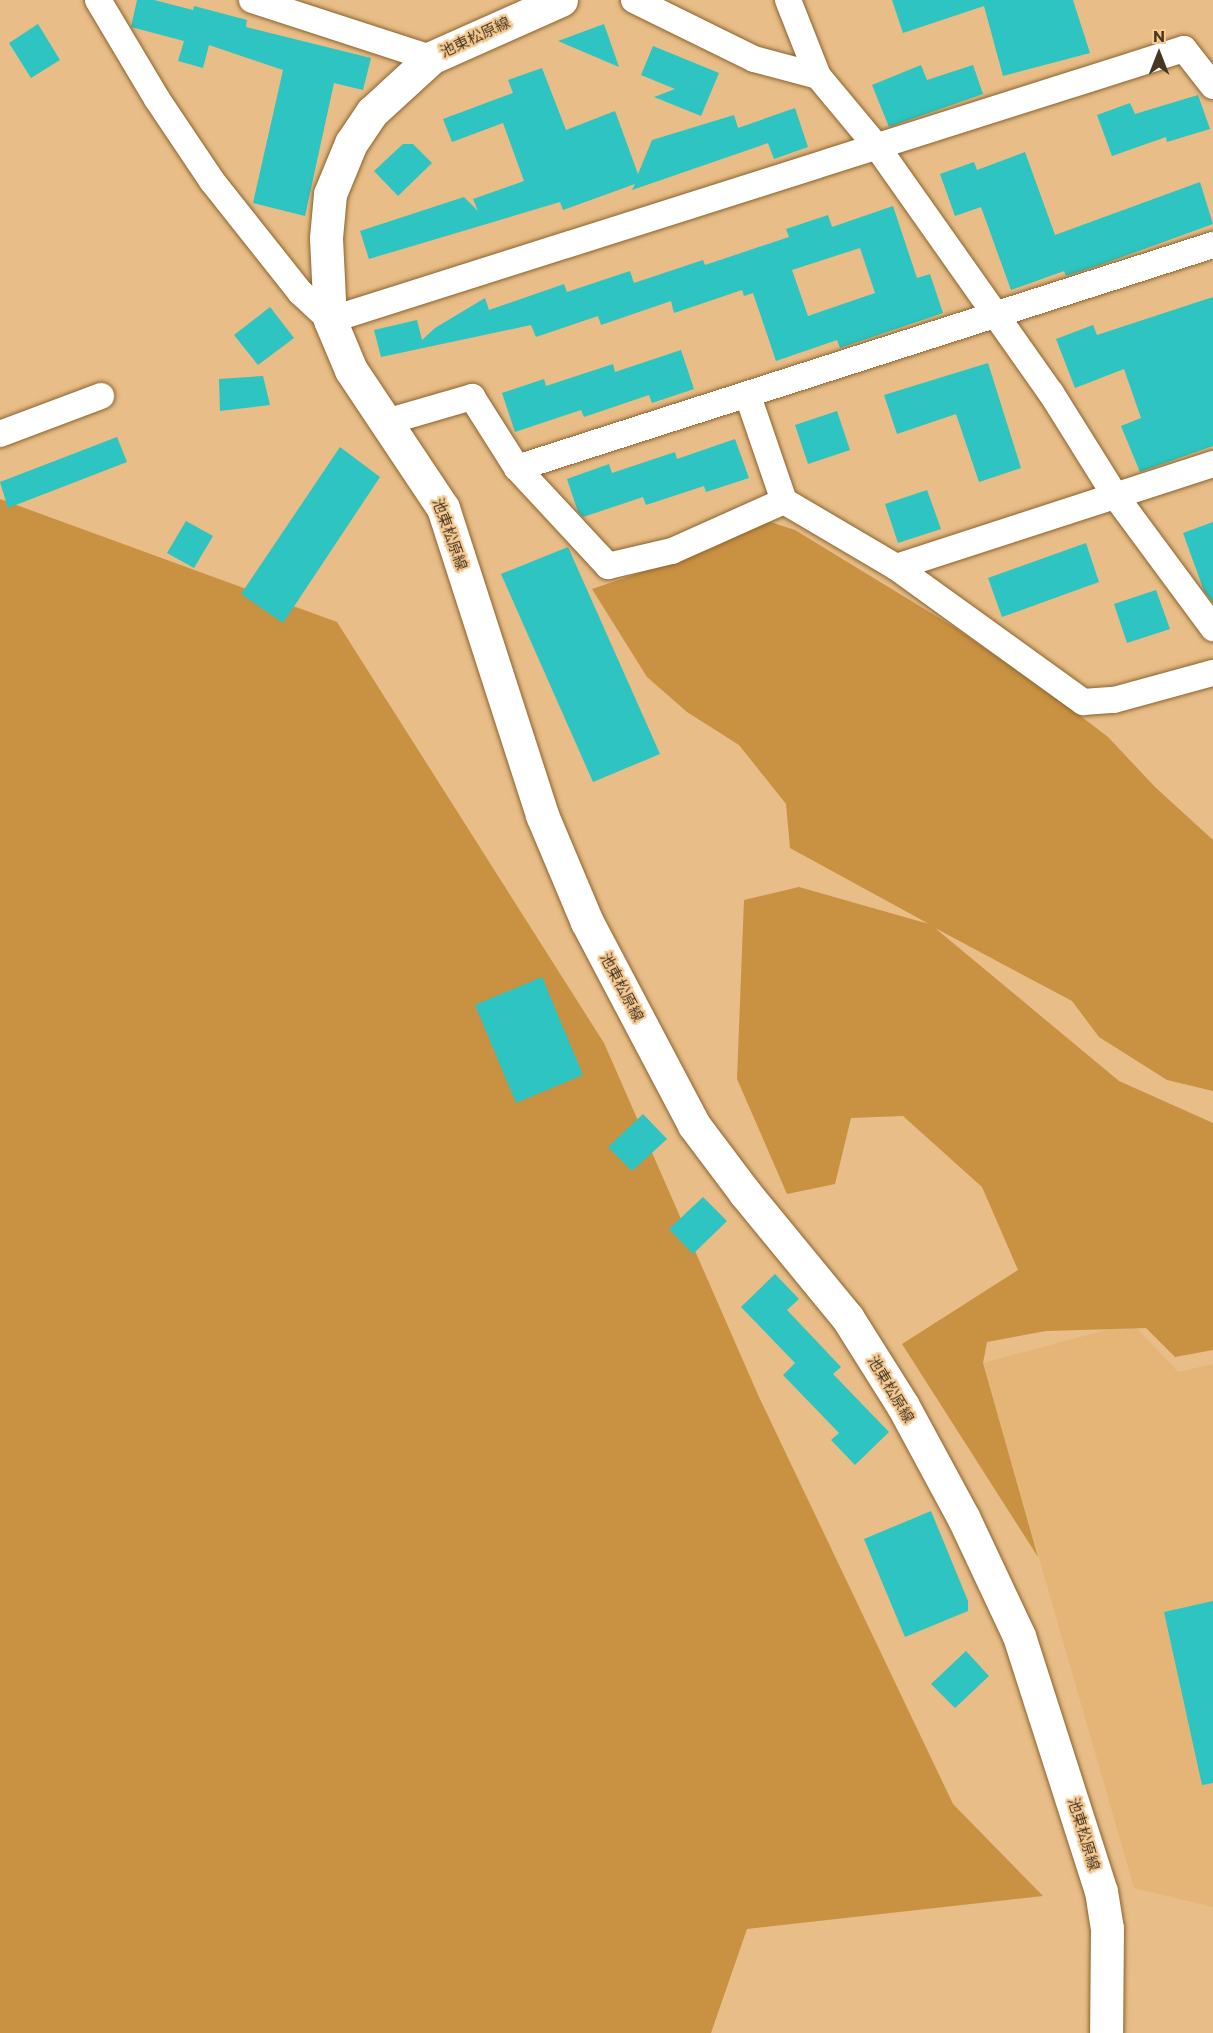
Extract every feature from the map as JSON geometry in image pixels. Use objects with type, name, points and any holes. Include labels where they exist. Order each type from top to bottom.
[{"type":"main road","name":"池東松原線","points":[[561,0],[431,58],[372,112],[351,143],[330,194],[326,238],[330,320],[351,370],[443,508],[542,815],[587,922],[694,1125],[846,1317],[903,1406],[964,1519],[1019,1636],[1101,1891],[1107,1928],[1106,2033]]},
{"type":"street","points":[[98,0],[157,99],[212,181],[300,292],[330,320],[878,148],[1184,49],[1213,86]]},
{"type":"street","points":[[252,0],[431,58]]},
{"type":"street","points":[[634,0],[754,59],[818,76]]},
{"type":"street","points":[[788,0],[818,76],[878,148],[995,317],[1051,393],[1114,494],[1213,628]]},
{"type":"street","points":[[518,468],[995,317],[1213,245]]},
{"type":"street","points":[[0,434],[101,396]]},
{"type":"street","points":[[748,396],[784,501],[896,567],[1083,702],[1114,700],[1213,673]]},
{"type":"street","points":[[386,422],[472,398],[518,468],[608,566],[672,551],[784,501]]},
{"type":"street","points":[[896,567],[1114,494],[1213,464]]},
{"type":"shaded area","points":[[0,499],[337,622],[604,1043],[759,1397],[953,1804],[1043,1896],[747,1929],[711,2033],[0,2033]]},
{"type":"shaded area","points":[[767,521],[795,530],[954,627],[1057,698],[1108,737],[1155,787],[1213,840],[1213,1091],[1167,1080],[1099,1037],[1072,1001],[935,928],[1119,1081],[1213,1123],[1213,1350],[1175,1357],[1146,1328],[1046,1331],[987,1342],[983,1363],[1038,1557],[902,1344],[1018,1270],[982,1187],[903,1116],[851,1118],[835,1184],[787,1194],[737,1079],[744,900],[799,887],[929,924],[790,848],[786,804],[739,745],[687,712],[647,677],[592,589],[711,549]]},
{"type":"shaded area","points":[[1132,1323],[1178,1372],[1213,1364],[1213,1907],[1134,1888],[983,1363]]},
{"type":"building","points":[[137,0],[154,0],[193,10],[194,6],[247,20],[246,27],[371,58],[363,90],[334,83],[305,216],[253,203],[283,70],[209,45],[203,68],[178,61],[184,41],[131,27]]},
{"type":"building","points":[[892,0],[1073,0],[1090,53],[1003,76],[984,6],[903,33]]},
{"type":"building","points":[[38,24],[60,60],[31,78],[9,43]]},
{"type":"building","points":[[604,24],[619,67],[558,41]]},
{"type":"building","points":[[653,46],[719,73],[701,116],[654,97],[675,89],[641,75]]},
{"type":"building","points":[[921,65],[927,80],[973,65],[983,94],[889,127],[872,85]]},
{"type":"building","points":[[542,68],[566,130],[615,111],[638,174],[652,140],[734,115],[738,128],[795,108],[808,147],[774,159],[768,143],[632,190],[635,184],[563,210],[560,202],[369,259],[360,231],[464,197],[478,211],[473,199],[524,181],[503,123],[452,142],[443,119],[513,93],[508,80]]},
{"type":"building","points":[[1198,95],[1210,129],[1167,142],[1166,137],[1112,156],[1097,115],[1130,103],[1135,114]]},
{"type":"building","points":[[403,144],[413,144],[432,163],[398,196],[374,171]]},
{"type":"building","points":[[1025,152],[1055,235],[1200,182],[1213,224],[1100,265],[1066,276],[1064,271],[1011,290],[981,207],[955,216],[940,174],[974,162],[977,170]]},
{"type":"building","points":[[893,206],[917,278],[930,274],[943,313],[840,348],[837,340],[776,361],[753,293],[744,296],[742,290],[674,313],[671,301],[601,325],[598,316],[536,337],[531,325],[381,357],[374,330],[417,320],[422,340],[435,328],[485,298],[489,310],[564,284],[567,292],[630,271],[634,283],[703,260],[705,265],[789,237],[786,229],[828,215],[832,227]],"holes":[[[860,248],[875,293],[808,316],[792,270]]]},
{"type":"building","points":[[1213,297],[1213,446],[1140,472],[1121,426],[1141,418],[1124,369],[1075,388],[1056,339],[1093,325],[1097,335]]},
{"type":"building","points":[[270,307],[294,338],[258,365],[234,335]]},
{"type":"building","points":[[681,350],[694,389],[652,403],[649,395],[584,417],[581,410],[515,432],[502,393],[544,379],[546,386],[613,364],[615,372]]},
{"type":"building","points":[[988,363],[1021,468],[979,482],[956,414],[897,434],[884,395]]},
{"type":"building","points":[[263,376],[270,405],[220,411],[219,379]]},
{"type":"building","points":[[837,411],[850,450],[808,464],[795,425]]},
{"type":"building","points":[[117,437],[127,462],[8,508],[0,482]]},
{"type":"building","points":[[735,439],[749,478],[706,492],[704,486],[646,505],[643,497],[583,517],[578,512],[567,479],[609,464],[612,473],[675,452],[677,459]]},
{"type":"building","points":[[340,447],[380,477],[283,623],[241,594]]},
{"type":"building","points":[[927,490],[941,529],[898,543],[885,504]]},
{"type":"building","points":[[186,521],[213,536],[194,568],[167,553]]},
{"type":"building","points":[[1213,522],[1213,603],[1204,591],[1183,533]]},
{"type":"building","points":[[1086,543],[1099,582],[1002,617],[988,578]]},
{"type":"building","points":[[568,547],[660,754],[593,782],[501,574]]},
{"type":"building","points":[[1156,590],[1170,629],[1127,643],[1114,604]]},
{"type":"building","points":[[542,977],[583,1075],[516,1103],[475,1005]]},
{"type":"building","points":[[643,1114],[667,1139],[632,1171],[608,1147]]},
{"type":"building","points":[[703,1197],[727,1221],[693,1254],[669,1229]]},
{"type":"building","points":[[775,1274],[799,1299],[787,1310],[841,1367],[833,1374],[889,1432],[855,1465],[831,1440],[839,1433],[783,1375],[795,1363],[741,1307]]},
{"type":"building","points":[[931,1511],[968,1601],[968,1611],[905,1637],[864,1539]]},
{"type":"building","points":[[1213,1601],[1213,1783],[1202,1785],[1164,1612]]},
{"type":"building","points":[[966,1651],[989,1676],[955,1708],[931,1684]]}]
